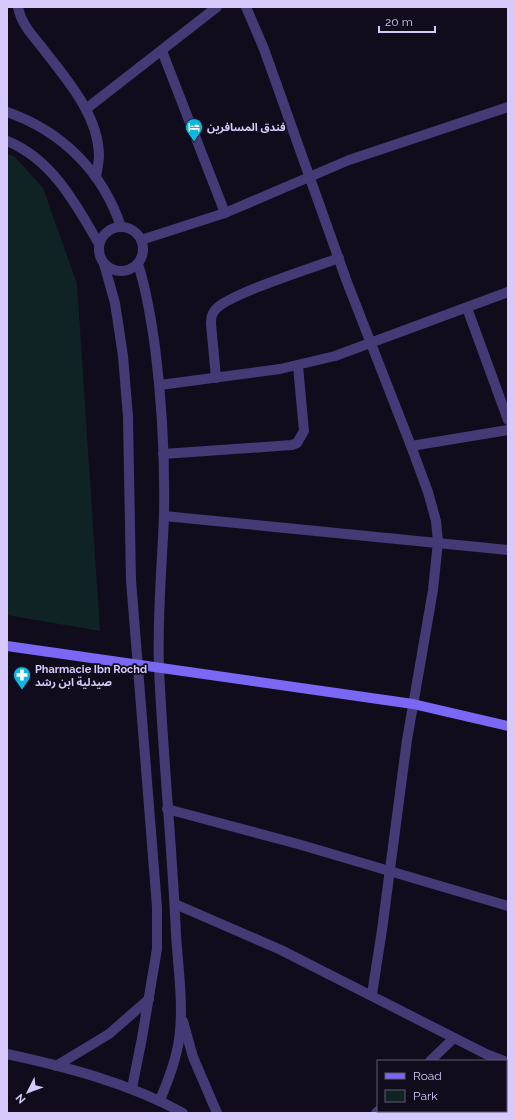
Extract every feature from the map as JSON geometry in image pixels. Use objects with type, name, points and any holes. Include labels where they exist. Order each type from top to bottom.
[{"type":"main road","points":[[7,646],[413,704],[508,726]]},
{"type":"street","points":[[18,7],[25,25],[69,83],[86,109],[96,136],[99,155],[96,176]]},
{"type":"street","points":[[86,109],[217,7]]},
{"type":"street","points":[[246,7],[264,49],[339,258],[411,446],[428,492],[436,521],[438,542],[433,590],[413,704],[372,994]]},
{"type":"street","points":[[162,51],[225,213]]},
{"type":"street","points":[[141,240],[225,213],[309,176],[392,145],[508,108]]},
{"type":"street","points":[[7,112],[28,120],[63,143],[96,176],[112,202],[121,227]]},
{"type":"street","points":[[7,140],[34,156],[49,170],[81,213],[99,244]]},
{"type":"street","points":[[104,264],[110,269],[125,272],[138,264],[143,253],[141,240],[133,230],[121,227],[107,232],[99,244],[98,251],[104,264],[116,311],[123,356],[128,418],[131,580],[157,907],[158,948],[132,1088]]},
{"type":"street","points":[[216,378],[211,324],[211,316],[215,309],[233,298],[339,258]]},
{"type":"street","points":[[138,264],[145,284],[150,310],[160,385],[164,516],[160,585],[159,668],[167,809],[175,904],[180,1012],[179,1039],[175,1058],[160,1100]]},
{"type":"street","points":[[160,385],[298,366],[335,356],[508,292]]},
{"type":"street","points":[[467,308],[508,420]]},
{"type":"street","points":[[163,454],[292,445],[297,443],[304,431],[298,366]]},
{"type":"street","points":[[411,446],[508,430]]},
{"type":"street","points":[[164,516],[508,550]]},
{"type":"street","points":[[167,809],[298,844],[508,906]]},
{"type":"street","points":[[175,904],[281,950],[372,994],[454,1038],[502,1060]]},
{"type":"street","points":[[56,1066],[109,1034],[149,999]]},
{"type":"street","points":[[180,1012],[193,1057],[217,1113]]},
{"type":"street","points":[[431,1060],[454,1038]]},
{"type":"street","points":[[7,1054],[56,1066],[132,1088],[160,1100],[183,1113]]},
{"type":"green space","points":[[7,154],[14,156],[43,188],[77,284],[100,631],[7,615]]},
{"type":"place","name":"فندق المسافرين","points":[[194,142]]},
{"type":"place","name":"Pharmacie Ibn Rochd صيدلية ابن رشد","points":[[22,690]]}]
